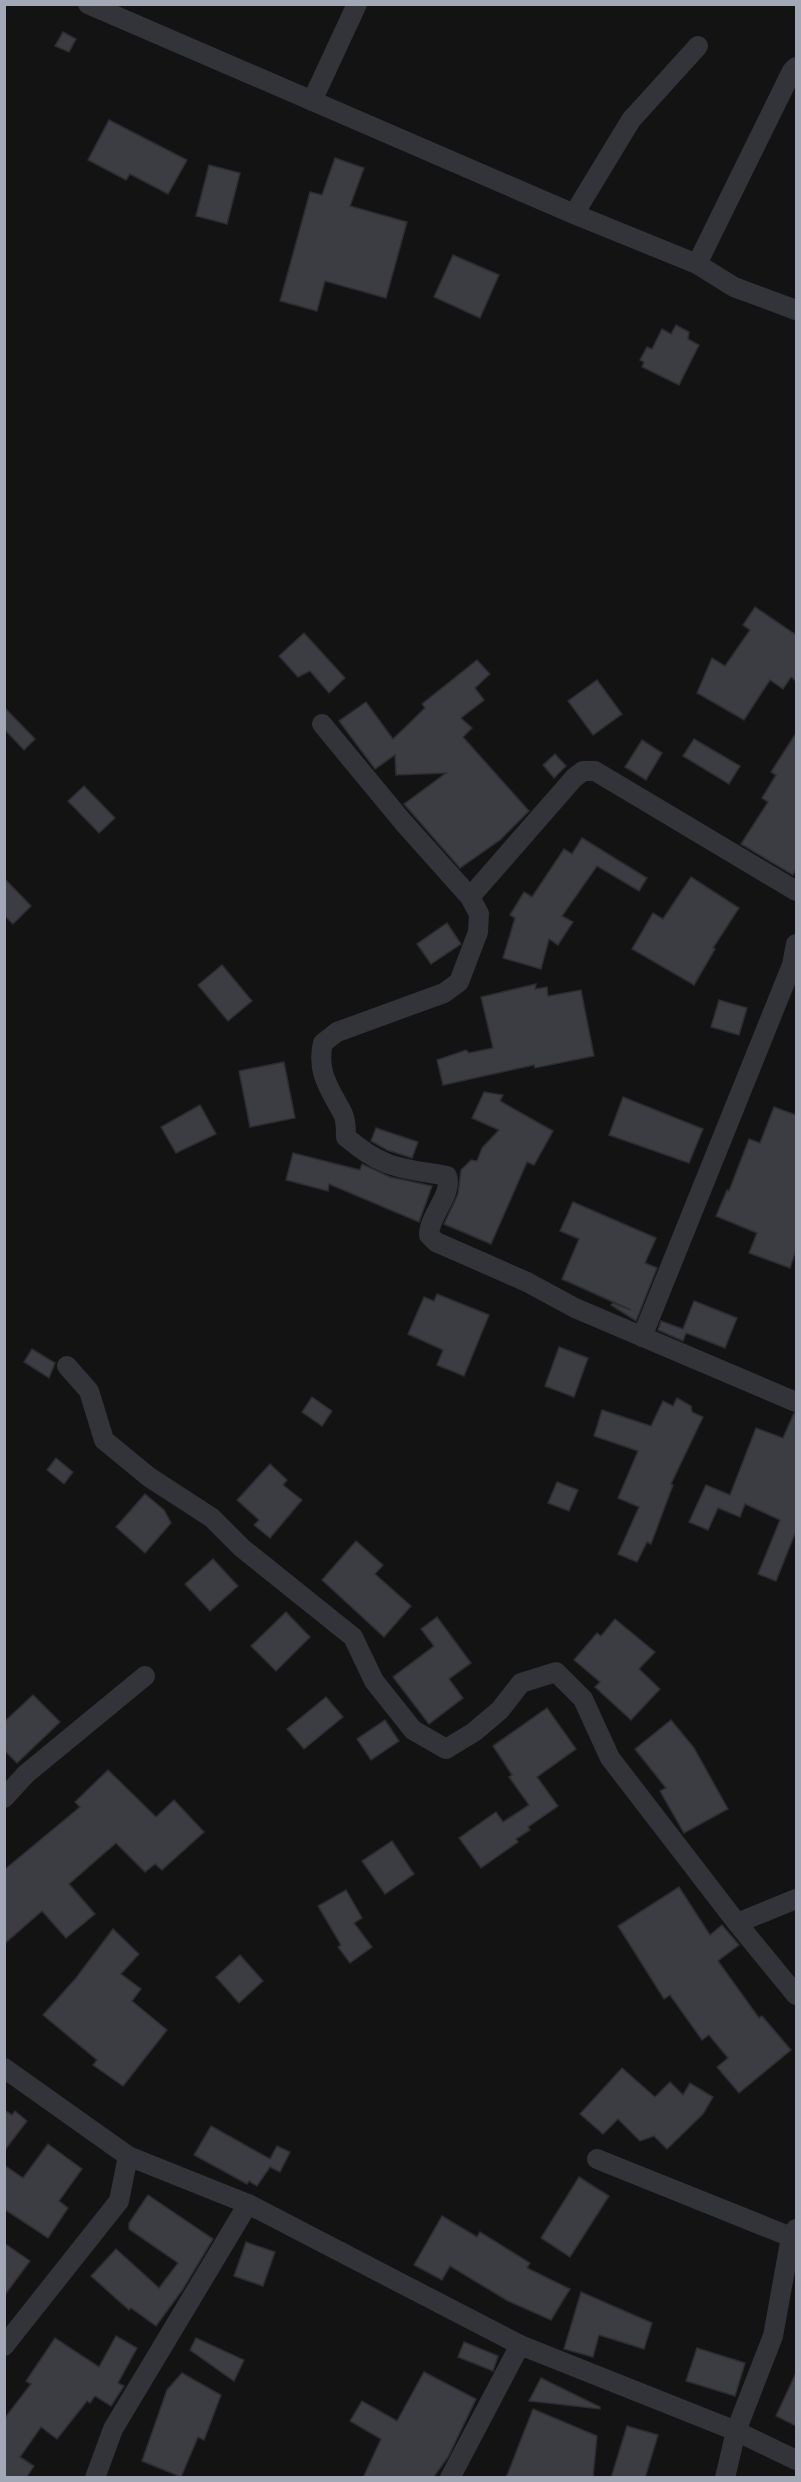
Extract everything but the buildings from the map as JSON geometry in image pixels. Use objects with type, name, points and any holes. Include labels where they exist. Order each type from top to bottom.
[{"type":"street","points":[[88,4],[574,214],[697,264],[734,287],[796,310]]},
{"type":"street","points":[[312,101],[357,4]]},
{"type":"street","points":[[574,214],[631,120],[698,46]]},
{"type":"street","points":[[697,264],[796,67]]},
{"type":"street","points":[[322,724],[402,822],[470,897],[479,914],[478,932],[459,982],[444,993],[337,1032],[323,1043],[320,1056],[322,1074],[335,1104],[344,1115],[346,1137],[369,1156],[396,1167],[447,1176],[449,1181],[429,1228],[429,1235],[436,1242],[642,1337],[796,1402]]},
{"type":"street","points":[[470,897],[574,778],[584,771],[595,771],[796,891]]},
{"type":"street","points":[[642,1337],[792,965],[796,944]]},
{"type":"street","points":[[67,1366],[89,1391],[104,1440],[149,1477],[212,1518],[242,1548],[353,1637],[374,1681],[412,1730],[446,1749],[474,1732],[500,1710],[521,1683],[556,1672],[583,1699],[610,1758],[737,1923],[796,1995]]},
{"type":"street","points":[[4,1798],[26,1774],[145,1676]]},
{"type":"street","points":[[737,1923],[796,1899]]},
{"type":"street","points":[[4,2068],[128,2156],[248,2204],[520,2345],[736,2431],[796,2460]]},
{"type":"street","points":[[4,2346],[119,2201],[128,2156]]},
{"type":"street","points":[[597,2159],[795,2235],[773,2336],[736,2431],[725,2478]]},
{"type":"street","points":[[95,2478],[113,2429],[248,2204]]},
{"type":"street","points":[[450,2478],[520,2345]]}]
